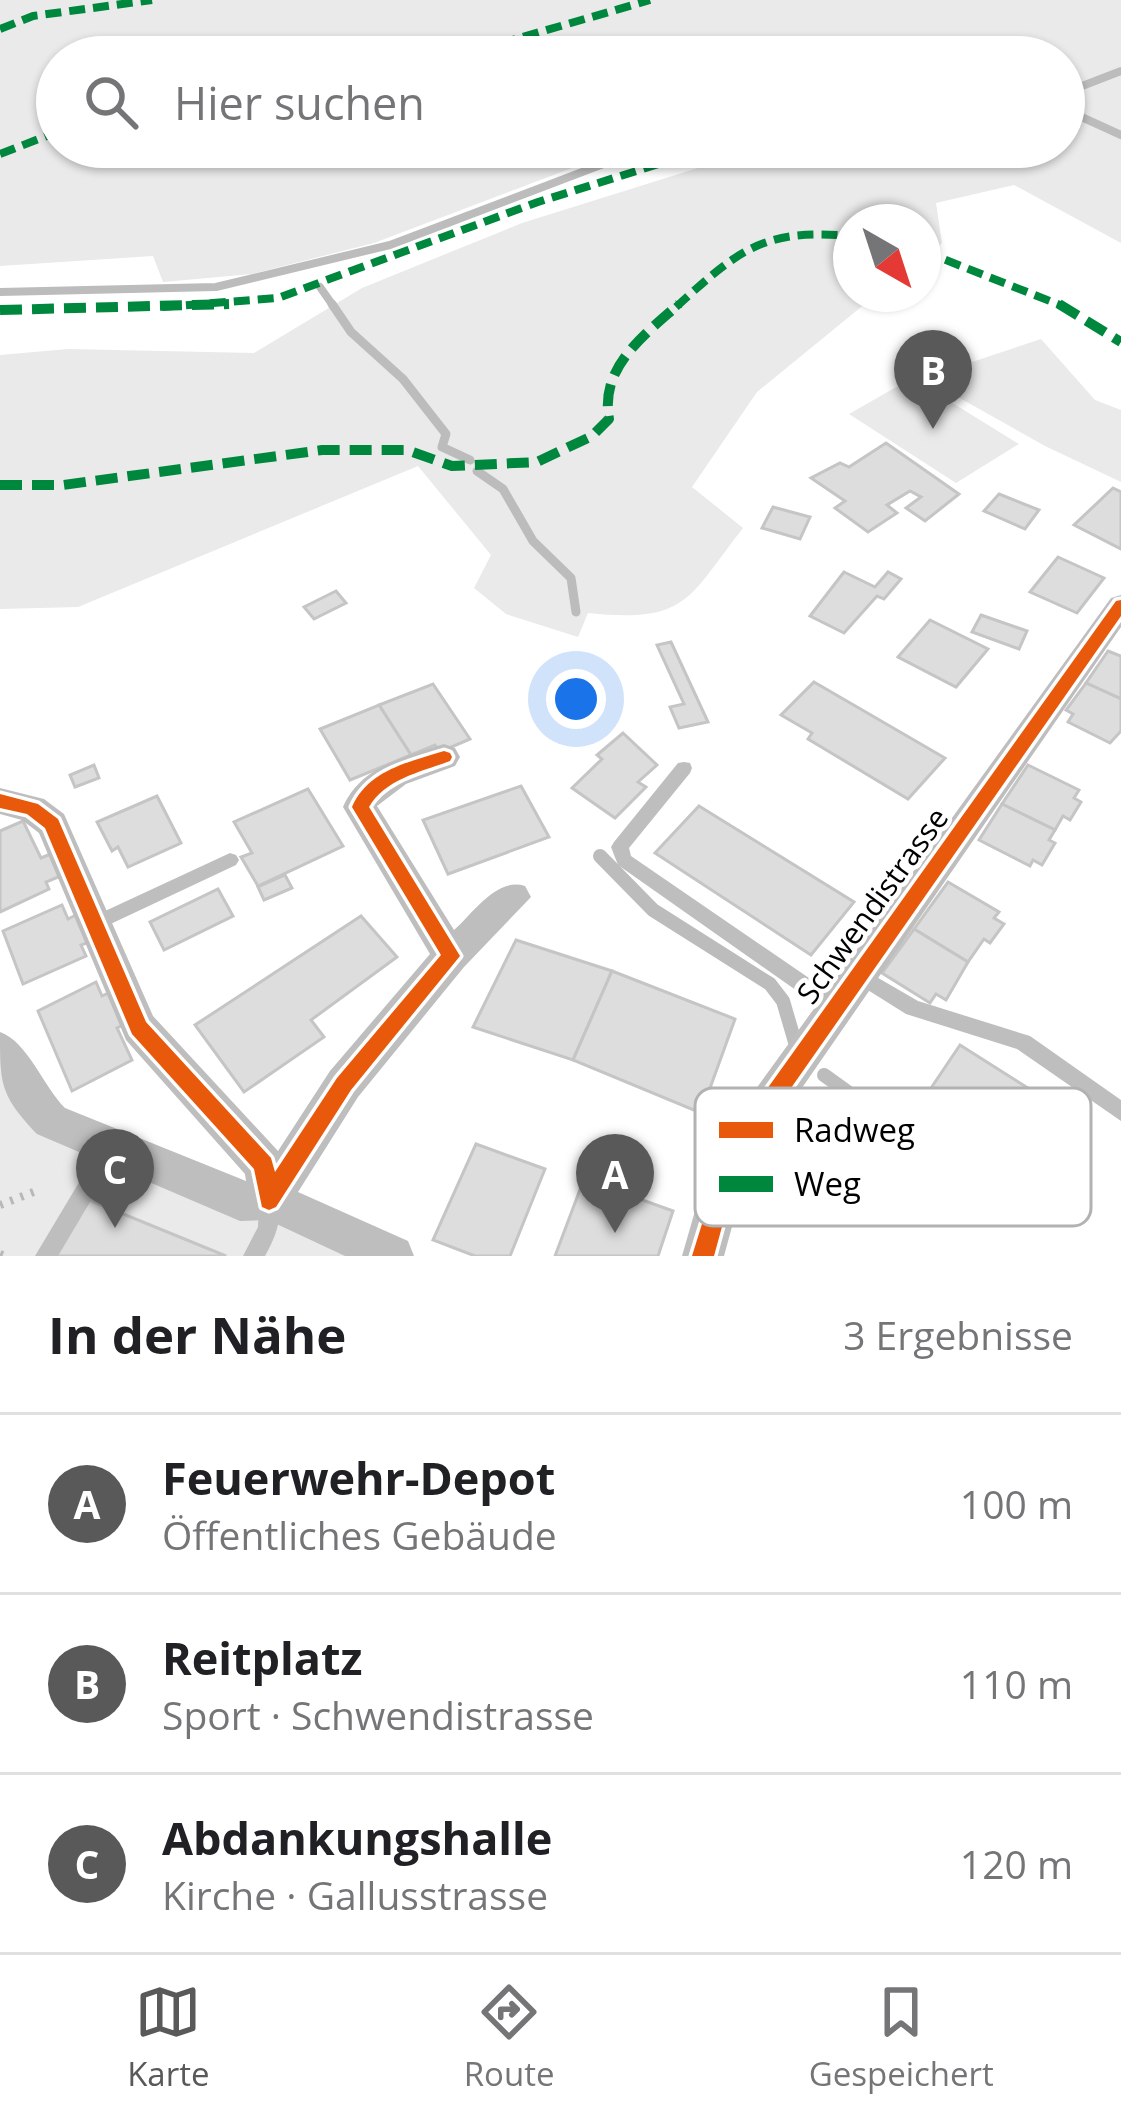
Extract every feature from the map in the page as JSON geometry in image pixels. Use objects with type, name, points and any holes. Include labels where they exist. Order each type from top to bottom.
[{"type":"street","name":"Schwendistrasse","points":[[778,1088],[1121,605]]},
{"type":"street","points":[[444,757],[374,786],[362,797],[360,807],[451,956]]},
{"type":"street","points":[[0,801],[32,808],[52,824],[139,1028],[264,1165],[269,1200]]},
{"type":"street","points":[[269,1200],[344,1084],[451,956],[514,897]]},
{"type":"street","points":[[0,1049],[15,1078],[51,1121],[240,1201],[269,1200],[393,1256]]},
{"type":"street","name":"Schwendistrasse","points":[[703,1256],[712,1226]]},
{"type":"lane","points":[[684,768],[620,847],[624,860],[834,1006]]},
{"type":"lane","points":[[96,922],[230,860]]},
{"type":"lane","points":[[858,974],[913,1008],[1023,1042],[1087,1088]]},
{"type":"lane","points":[[1091,1091],[1121,1112]]},
{"type":"lane","points":[[46,1256],[112,1146]]},
{"type":"lane","points":[[254,1256],[268,1229],[269,1200]]},
{"type":"path","points":[[0,1205],[36,1191]]},
{"type":"shaded area","points":[[0,0],[1121,0],[1121,243],[1014,185],[936,204],[833,204],[833,312],[855,312],[757,392],[692,487],[743,528],[682,601],[646,614],[588,613],[578,637],[506,614],[474,588],[491,555],[418,466],[78,607],[0,609],[0,355],[68,349],[254,353],[362,288],[522,223],[698,168],[1085,168],[1085,36],[36,36],[36,168],[572,168],[374,243],[252,274],[163,282],[153,256],[0,266]]},
{"type":"shaded area","points":[[1041,339],[1095,400],[1121,410],[1121,482],[1045,446],[924,378]]},
{"type":"shaded area","points":[[912,378],[1019,444],[956,483],[849,414]]},
{"type":"shaded area","points":[[0,1045],[58,1106],[400,1256],[0,1256]]},
{"type":"building","points":[[886,443],[959,494],[925,521],[906,508],[921,497],[910,491],[887,505],[897,513],[868,532],[835,508],[845,501],[811,478],[840,463],[849,467]]},
{"type":"building","points":[[1113,488],[1121,492],[1121,549],[1074,525]]},
{"type":"building","points":[[999,494],[1039,510],[1025,529],[984,511]]},
{"type":"building","points":[[773,507],[810,517],[800,539],[762,528]]},
{"type":"building","points":[[1058,557],[1104,578],[1077,613],[1030,592]]},
{"type":"building","points":[[844,572],[875,587],[888,572],[901,579],[884,599],[877,596],[844,633],[810,616]]},
{"type":"building","points":[[336,591],[346,603],[314,619],[304,607]]},
{"type":"building","points":[[981,615],[1027,631],[1019,649],[972,632]]},
{"type":"building","points":[[930,620],[988,649],[956,687],[898,657]]},
{"type":"building","points":[[671,642],[708,722],[679,728],[670,707],[684,704],[657,645]]},
{"type":"building","points":[[1108,651],[1121,656],[1121,699],[1086,683]]},
{"type":"building","points":[[814,682],[945,758],[908,799],[808,739],[812,733],[781,715]]},
{"type":"building","points":[[1086,683],[1121,699],[1121,731],[1110,743],[1068,722],[1073,714],[1066,710]]},
{"type":"building","points":[[433,684],[470,739],[440,752],[435,745],[411,755],[379,705]]},
{"type":"building","points":[[379,705],[411,755],[350,780],[320,729]]},
{"type":"building","points":[[623,733],[657,765],[638,782],[646,787],[615,818],[572,788],[602,759],[597,755]]},
{"type":"building","points":[[94,765],[99,778],[75,787],[70,775]]},
{"type":"building","points":[[1028,765],[1079,790],[1074,798],[1081,802],[1070,820],[1063,816],[1055,830],[1002,804]]},
{"type":"building","points":[[521,786],[549,837],[448,874],[423,820]]},
{"type":"building","points":[[308,789],[343,846],[258,886],[241,857],[252,853],[234,822]]},
{"type":"building","points":[[157,796],[181,843],[128,867],[118,847],[112,851],[97,822]]},
{"type":"building","points":[[1002,804],[1055,830],[1049,840],[1055,843],[1042,865],[1033,860],[1030,866],[979,840]]},
{"type":"building","points":[[699,806],[854,902],[811,955],[655,853]]},
{"type":"building","points":[[23,821],[41,858],[53,853],[63,875],[46,882],[49,889],[0,912],[0,831]]},
{"type":"building","points":[[285,875],[292,888],[264,900],[258,887]]},
{"type":"building","points":[[948,882],[999,912],[994,918],[1004,924],[990,943],[984,939],[968,962],[914,929]]},
{"type":"building","points":[[218,889],[233,916],[164,950],[150,922]]},
{"type":"building","points":[[62,905],[68,919],[80,913],[92,941],[81,945],[86,956],[23,984],[3,931]]},
{"type":"building","points":[[361,916],[397,957],[311,1020],[324,1037],[244,1092],[195,1025]]},
{"type":"building","points":[[914,929],[968,962],[946,1000],[936,994],[930,1003],[882,973]]},
{"type":"building","points":[[516,940],[612,971],[573,1060],[473,1027]]},
{"type":"building","points":[[612,971],[735,1019],[710,1088],[695,1088],[695,1111],[573,1060]]},
{"type":"building","points":[[96,982],[102,996],[112,991],[127,1023],[117,1028],[132,1060],[72,1091],[38,1011]]},
{"type":"building","points":[[960,1045],[1028,1088],[931,1088]]},
{"type":"building","points":[[476,1144],[545,1169],[510,1256],[475,1256],[433,1240]]},
{"type":"building","points":[[584,1179],[673,1211],[658,1256],[555,1256]]},
{"type":"building","points":[[89,1200],[226,1256],[54,1256]]},
{"type":"waterway","points":[[1085,85],[1121,71]]},
{"type":"waterway","points":[[1085,119],[1121,135]]},
{"type":"waterway","points":[[0,292],[216,287],[390,245],[593,168]]},
{"type":"waterway","points":[[320,287],[334,307]]},
{"type":"waterway","points":[[332,304],[351,332],[403,379],[446,434],[442,447],[470,460]]},
{"type":"waterway","points":[[477,471],[503,489],[533,541],[571,578],[576,612]]},
{"type":"waterway","points":[[600,856],[653,910],[770,984],[783,1001],[795,1042]]},
{"type":"waterway","points":[[824,1075],[842,1088]]},
{"type":"marked path","points":[[0,29],[33,16],[152,0]]},
{"type":"marked path","points":[[533,36],[650,0]]},
{"type":"marked path","points":[[0,154],[36,140]]},
{"type":"marked path","points":[[0,310],[212,306],[278,298],[538,202],[646,168]]},
{"type":"marked path","points":[[0,485],[63,485],[322,450],[407,450],[452,466],[537,462],[592,436],[609,419],[607,387],[617,367],[711,277],[776,236],[833,235]]},
{"type":"marked path","points":[[941,258],[1064,306],[1121,342]]},
{"type":"cycle path","points":[[779,1088],[1121,605]]},
{"type":"cycle path","points":[[269,1200],[344,1084],[451,956],[360,807],[364,797],[383,781],[444,757]]},
{"type":"cycle path","points":[[0,801],[32,809],[52,824],[139,1028],[264,1165],[269,1200]]},
{"type":"cycle path","points":[[703,1256],[712,1226]]},
{"type":"place","name":"Reitplatz","points":[[933,429]]},
{"type":"place","name":"Abdankungshalle","points":[[115,1228]]},
{"type":"place","name":"Feuerwehr-Depot","points":[[615,1233]]}]
